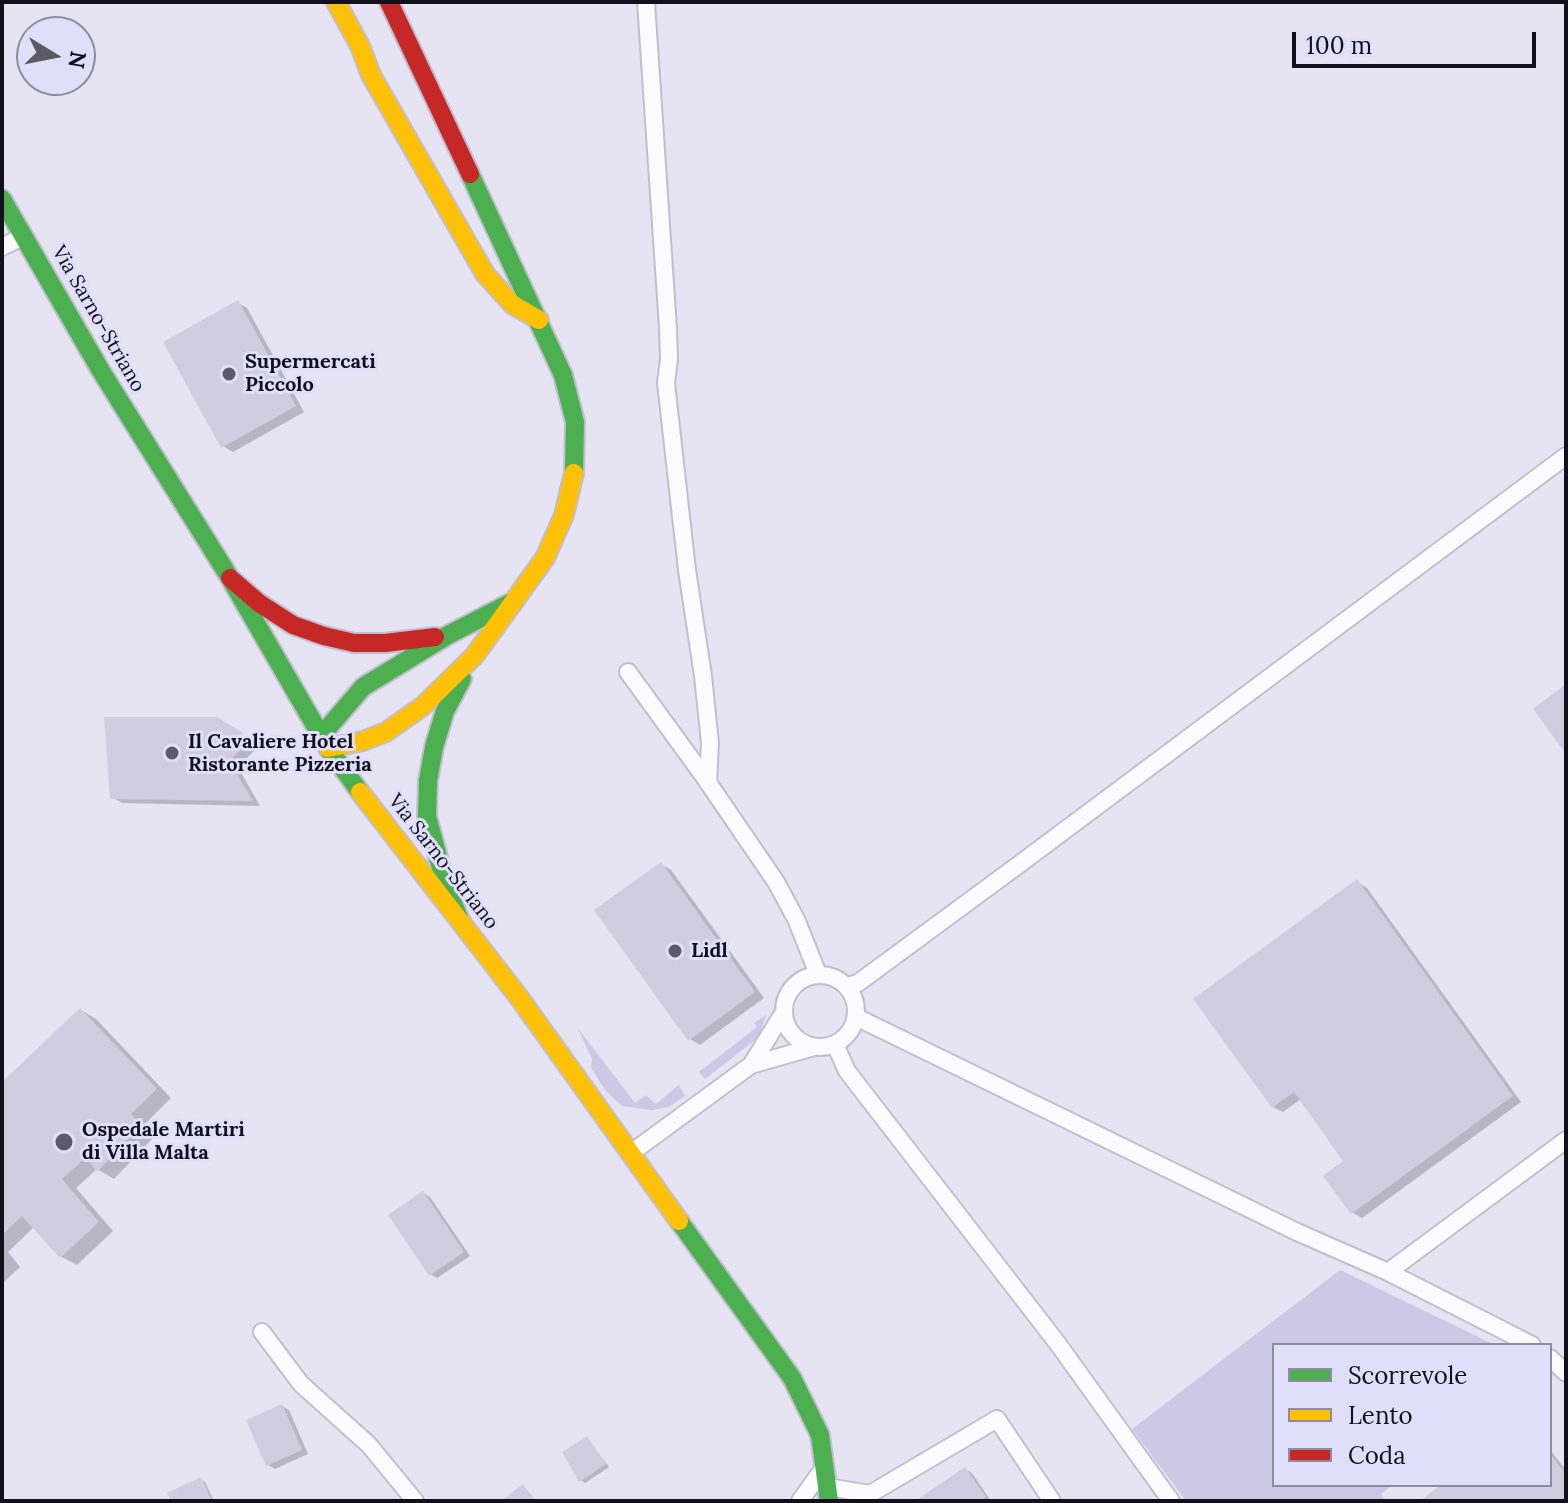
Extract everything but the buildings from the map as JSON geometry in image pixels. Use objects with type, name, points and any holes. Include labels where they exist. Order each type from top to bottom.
[{"type":"main road","points":[[323,2],[360,46]]},
{"type":"main road","points":[[336,2],[360,46],[371,75],[485,274],[512,304],[541,321]]},
{"type":"main road","points":[[389,2],[541,321],[563,375],[575,422],[575,468],[571,493],[545,558],[518,598],[475,655],[423,706],[386,732],[363,741],[325,742],[345,705],[363,687],[448,635],[518,598]]},
{"type":"main road","points":[[370,6],[450,128]]},
{"type":"main road","name":"Via Sarno-Striano","points":[[2,199],[101,371],[230,578],[325,742],[380,819],[459,918],[792,1378],[820,1435],[828,1494]]},
{"type":"main road","points":[[230,578],[259,603],[293,625],[324,636],[354,643],[385,643],[448,635]]},
{"type":"main road","points":[[459,918],[445,883],[427,816],[428,781],[445,711],[475,655]]},
{"type":"street","points":[[646,2],[668,328],[666,383],[687,570],[703,676],[710,743],[708,783]]},
{"type":"street","points":[[2,247],[24,236]]},
{"type":"street","points":[[847,986],[858,983],[1021,863],[1566,456]]},
{"type":"street","points":[[628,672],[786,899],[818,974]]},
{"type":"street","points":[[631,1153],[751,1065],[835,1044],[852,1028],[856,1017],[853,995],[847,986],[828,975],[807,977],[790,991],[784,1012],[751,1065]]},
{"type":"street","points":[[784,1012],[786,1024],[793,1035],[802,1043],[814,1047]]},
{"type":"street","points":[[856,1017],[1297,1232],[1388,1272],[1528,1343]]},
{"type":"street","points":[[835,1044],[847,1071],[1058,1344],[1171,1501]]},
{"type":"street","points":[[1388,1272],[1566,1140]]},
{"type":"street","points":[[262,1332],[301,1384],[369,1445],[415,1501]]},
{"type":"street","points":[[828,1494],[870,1494],[997,1419],[1052,1501]]},
{"type":"street","points":[[800,1501],[825,1466]]},
{"type":"shaded area","points":[[766,1015],[755,1040],[705,1079],[699,1072],[757,1027],[754,1023]]},
{"type":"shaded area","points":[[577,1027],[635,1103],[646,1095],[656,1104],[679,1085],[685,1096],[669,1107],[651,1110],[622,1106],[606,1091],[591,1068],[592,1059]]},
{"type":"shaded area","points":[[1340,1270],[1491,1343],[1272,1343],[1272,1487],[1390,1487],[1381,1494],[1385,1501],[1186,1501],[1132,1429]]},
{"type":"traffic: fast","points":[[470,174],[563,375],[575,422],[574,473]]},
{"type":"traffic: fast","points":[[2,199],[101,371],[230,578],[328,748],[360,792]]},
{"type":"traffic: fast","points":[[321,736],[363,687],[448,635],[510,603]]},
{"type":"traffic: fast","points":[[459,918],[445,883],[427,816],[428,781],[434,747],[445,711],[462,679]]},
{"type":"traffic: fast","points":[[679,1221],[792,1378],[820,1435],[829,1501]]},
{"type":"traffic: slow","points":[[336,2],[360,46],[371,75],[485,274],[512,304],[539,320]]},
{"type":"traffic: slow","points":[[328,748],[363,741],[386,732],[423,706],[475,655],[545,558],[564,515],[574,473]]},
{"type":"traffic: slow","points":[[360,792],[518,996],[679,1221]]},
{"type":"traffic: jam","points":[[389,2],[470,174]]},
{"type":"traffic: jam","points":[[230,578],[259,603],[293,625],[324,636],[354,643],[435,637]]},
{"type":"place","name":"Supermercati Piccolo","points":[[229,374]]},
{"type":"place","name":"Il Cavaliere Hotel Ristorante Pizzeria","points":[[172,753]]},
{"type":"place","name":"Lidl","points":[[675,951]]},
{"type":"place","name":"Ospedale Martiri di Villa Malta","points":[[64,1142]]}]
